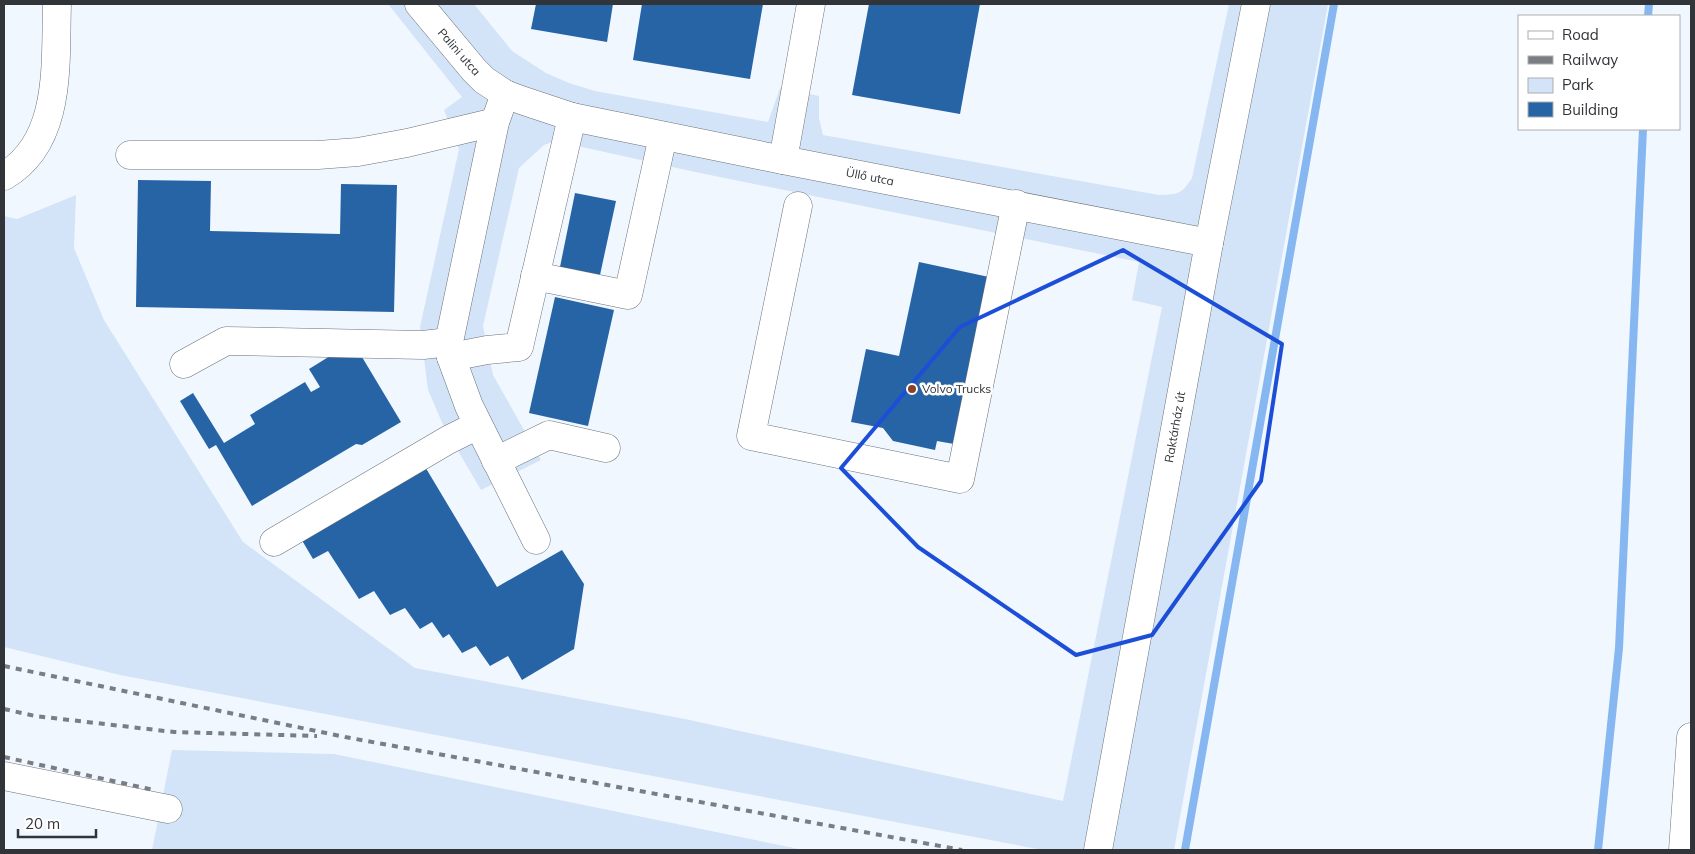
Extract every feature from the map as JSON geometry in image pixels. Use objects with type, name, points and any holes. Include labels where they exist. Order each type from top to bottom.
[{"type":"main road","points":[[4,176],[34,148],[44,129],[54,84],[57,4]]},
{"type":"main road","name":"Palini utca","points":[[419,4],[474,70],[505,94],[533,104]]},
{"type":"main road","points":[[783,160],[811,4]]},
{"type":"main road","name":"Raktárház út","points":[[1098,850],[1209,243],[1256,4]]},
{"type":"main road","points":[[505,94],[495,122],[450,350],[469,406],[536,540]]},
{"type":"main road","name":"Üllő utca","points":[[533,104],[572,117],[664,136],[1209,243]]},
{"type":"main road","points":[[184,364],[226,341],[423,345],[450,350],[487,350],[518,347],[572,117]]},
{"type":"main road","points":[[130,155],[318,155],[358,152],[407,143],[495,122]]},
{"type":"main road","points":[[535,276],[628,296],[664,136]]},
{"type":"main road","points":[[798,206],[752,436],[960,479],[1016,204]]},
{"type":"main road","points":[[274,542],[448,440],[478,425]]},
{"type":"main road","points":[[501,469],[549,435],[606,448]]},
{"type":"main road","points":[[1683,850],[1691,737]]},
{"type":"main road","points":[[4,776],[168,809]]},
{"type":"highlighted area","points":[[1123,250],[1282,344],[1261,481],[1152,635],[1076,655],[918,547],[841,468],[960,327]]},
{"type":"green space","points":[[388,4],[474,4],[512,51],[546,73],[595,91],[768,122],[780,88],[819,96],[819,118],[823,135],[1159,195],[1182,191],[1192,178],[1229,4],[1328,4],[1174,850],[1043,850],[120,675],[4,647],[4,216],[17,219],[76,195],[74,248],[104,320],[243,542],[415,668],[685,719],[1063,801],[1162,307],[1132,300],[1139,262],[695,172],[555,141],[544,145],[519,168],[483,326],[493,375],[541,460],[481,490],[444,427],[428,390],[420,327],[459,149],[444,110],[462,97]]},
{"type":"green space","points":[[172,750],[334,754],[804,850],[152,850]]},
{"type":"building","points":[[536,4],[613,4],[607,42],[531,29]]},
{"type":"building","points":[[642,4],[763,4],[750,79],[633,60]]},
{"type":"building","points":[[869,4],[980,4],[960,114],[852,95]]},
{"type":"building","points":[[138,180],[211,181],[210,231],[340,234],[341,184],[397,185],[394,312],[136,307]]},
{"type":"building","points":[[575,193],[616,201],[600,275],[560,267]]},
{"type":"building","name":"Volvo Trucks","points":[[919,262],[989,277],[954,444],[937,441],[935,450],[893,441],[883,428],[851,422],[866,349],[899,356]]},
{"type":"building","points":[[555,297],[614,310],[588,426],[529,413]]},
{"type":"building","points":[[343,348],[349,358],[359,352],[401,422],[362,445],[356,444],[252,506],[216,445],[209,449],[180,401],[193,393],[224,443],[255,424],[250,415],[305,382],[311,392],[320,387],[309,369]]},
{"type":"building","points":[[424,465],[497,587],[562,550],[584,584],[574,649],[522,680],[508,656],[490,666],[476,646],[462,653],[449,634],[443,638],[432,622],[420,629],[405,608],[390,615],[374,591],[359,599],[328,551],[313,559],[300,537]]},
{"type":"waterway","points":[[1185,850],[1334,4]]},
{"type":"waterway","points":[[1648,15],[1649,4]]},
{"type":"waterway","points":[[1598,850],[1619,648],[1643,130]]},
{"type":"railway","points":[[4,666],[345,737],[962,850]]},
{"type":"railway","points":[[4,709],[35,716],[174,732],[317,736]]},
{"type":"railway","points":[[4,757],[154,790]]},
{"type":"place","name":"Volvo Trucks","points":[[912,389]]}]
